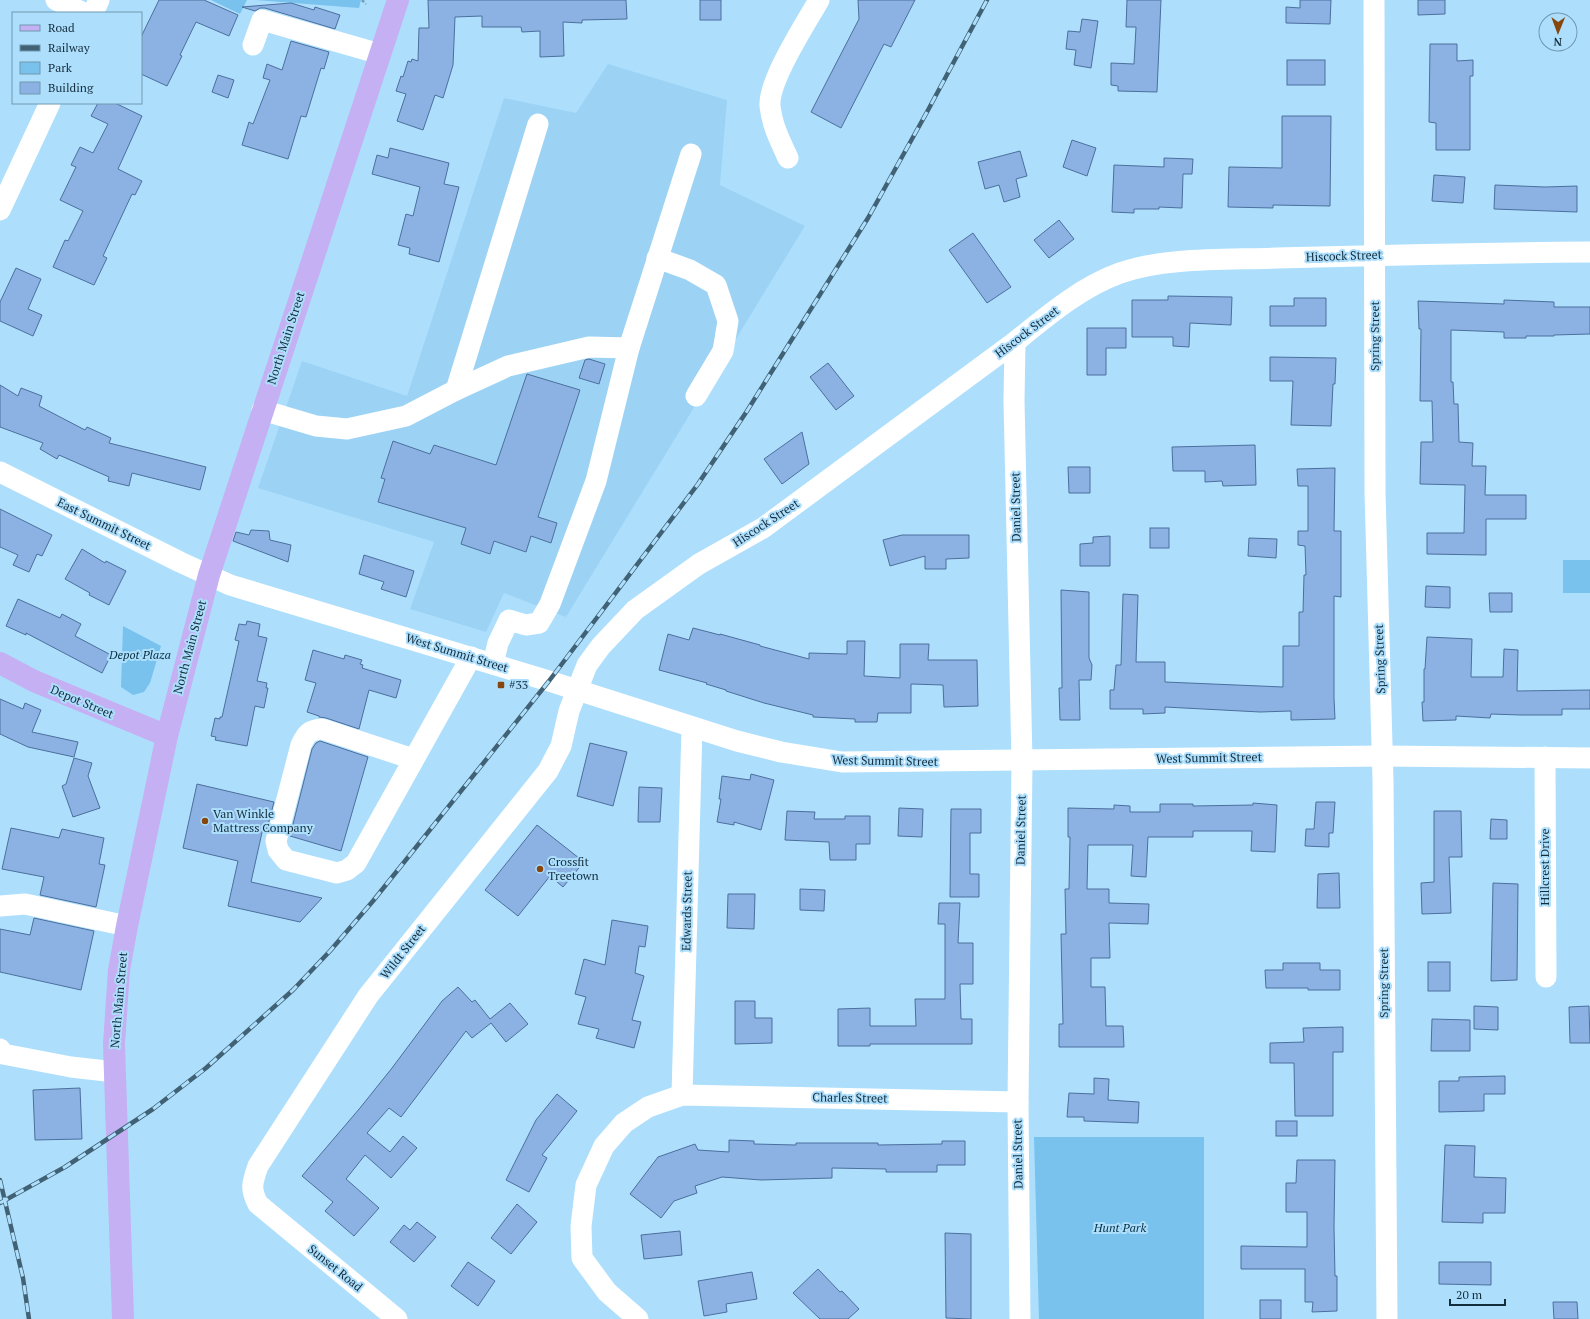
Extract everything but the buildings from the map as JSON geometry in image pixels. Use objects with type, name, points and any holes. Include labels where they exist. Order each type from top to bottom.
[{"type":"main road","name":"North Main Street","points":[[123,1319],[114,1044],[119,970],[127,926],[167,736],[209,575],[398,0]]},
{"type":"main road","name":"Depot Street","points":[[0,663],[34,681],[167,736]]},
{"type":"street","points":[[56,0],[82,12]]},
{"type":"street","points":[[93,12],[99,0]]},
{"type":"street","points":[[788,158],[776,135],[770,104],[776,76],[819,0]]},
{"type":"street","name":"Spring Street","points":[[1374,0],[1375,492],[1383,756],[1387,1319]]},
{"type":"street","points":[[253,45],[262,20],[380,54]]},
{"type":"street","points":[[0,210],[50,104]]},
{"type":"street","points":[[456,390],[538,124]]},
{"type":"street","points":[[493,664],[498,643],[509,620],[526,625],[539,623],[550,604],[596,481],[628,348],[691,154]]},
{"type":"street","name":"Hiscock Street","points":[[577,690],[587,665],[601,646],[635,610],[699,564],[763,528],[1015,342],[1050,314],[1092,286],[1121,273],[1149,266],[1194,261],[1375,255],[1590,252]]},
{"type":"street","points":[[657,258],[690,270],[716,285],[728,321],[723,351],[696,396]]},
{"type":"street","name":"Daniel Street","points":[[1015,342],[1014,401],[1022,761],[1018,1102],[1020,1319]]},
{"type":"street","points":[[262,410],[316,426],[347,429],[406,416],[456,390],[508,366],[588,347],[628,348]]},
{"type":"street","name":"East Summit Street","points":[[0,472],[209,575]]},
{"type":"street","name":"West Summit Street","points":[[209,575],[230,585],[471,657],[692,727],[781,752],[842,762],[1383,756],[1590,758]]},
{"type":"street","points":[[413,759],[322,729],[313,730],[307,733],[301,745],[276,841],[278,850],[286,860],[337,873],[348,870],[356,863],[471,657]]},
{"type":"street","name":"Wildt Street","points":[[272,1216],[258,1204],[252,1193],[252,1181],[258,1166],[368,996],[548,772],[561,746],[569,711],[577,690]]},
{"type":"street","name":"Edwards Street","points":[[682,1095],[692,727]]},
{"type":"street","name":"Hillcrest Drive","points":[[1545,758],[1546,977]]},
{"type":"street","points":[[0,906],[25,904],[127,926]]},
{"type":"street","points":[[0,1049],[3,1054],[72,1068],[115,1072]]},
{"type":"street","points":[[638,1319],[608,1292],[582,1258],[581,1226],[586,1185],[604,1146],[624,1123],[648,1107],[682,1095]]},
{"type":"street","name":"Charles Street","points":[[682,1095],[1018,1102]]},
{"type":"street","name":"Sunset Road","points":[[272,1216],[397,1319]]},
{"type":"path","points":[[362,0],[366,4]]},
{"type":"shaded area","points":[[608,64],[727,100],[720,185],[805,226],[566,617],[504,593],[486,632],[410,609],[434,542],[258,488],[302,361],[407,396],[504,98],[576,113]]},
{"type":"green space","points":[[211,0],[247,0],[240,14]]},
{"type":"green space","points":[[255,0],[361,0],[359,8]]},
{"type":"green space","points":[[1563,560],[1590,560],[1590,593],[1563,593]]},
{"type":"green space","name":"Depot Plaza","points":[[123,626],[161,646],[150,683],[144,692],[133,695],[121,687]]},
{"type":"green space","name":"Hunt Park","points":[[1034,1137],[1204,1137],[1204,1319],[1039,1319]]},
{"type":"railway","points":[[0,1203],[65,1167],[153,1109],[206,1068],[293,990],[330,951],[373,901],[549,681],[698,484],[747,411],[868,218],[987,0]]},
{"type":"railway","points":[[0,1180],[23,1278],[29,1319]]},
{"type":"place","name":"#33","points":[[501,685]]},
{"type":"place","name":"Van Winkle Mattress Company","points":[[205,821]]},
{"type":"place","name":"Crossfit Treetown","points":[[540,869]]}]
